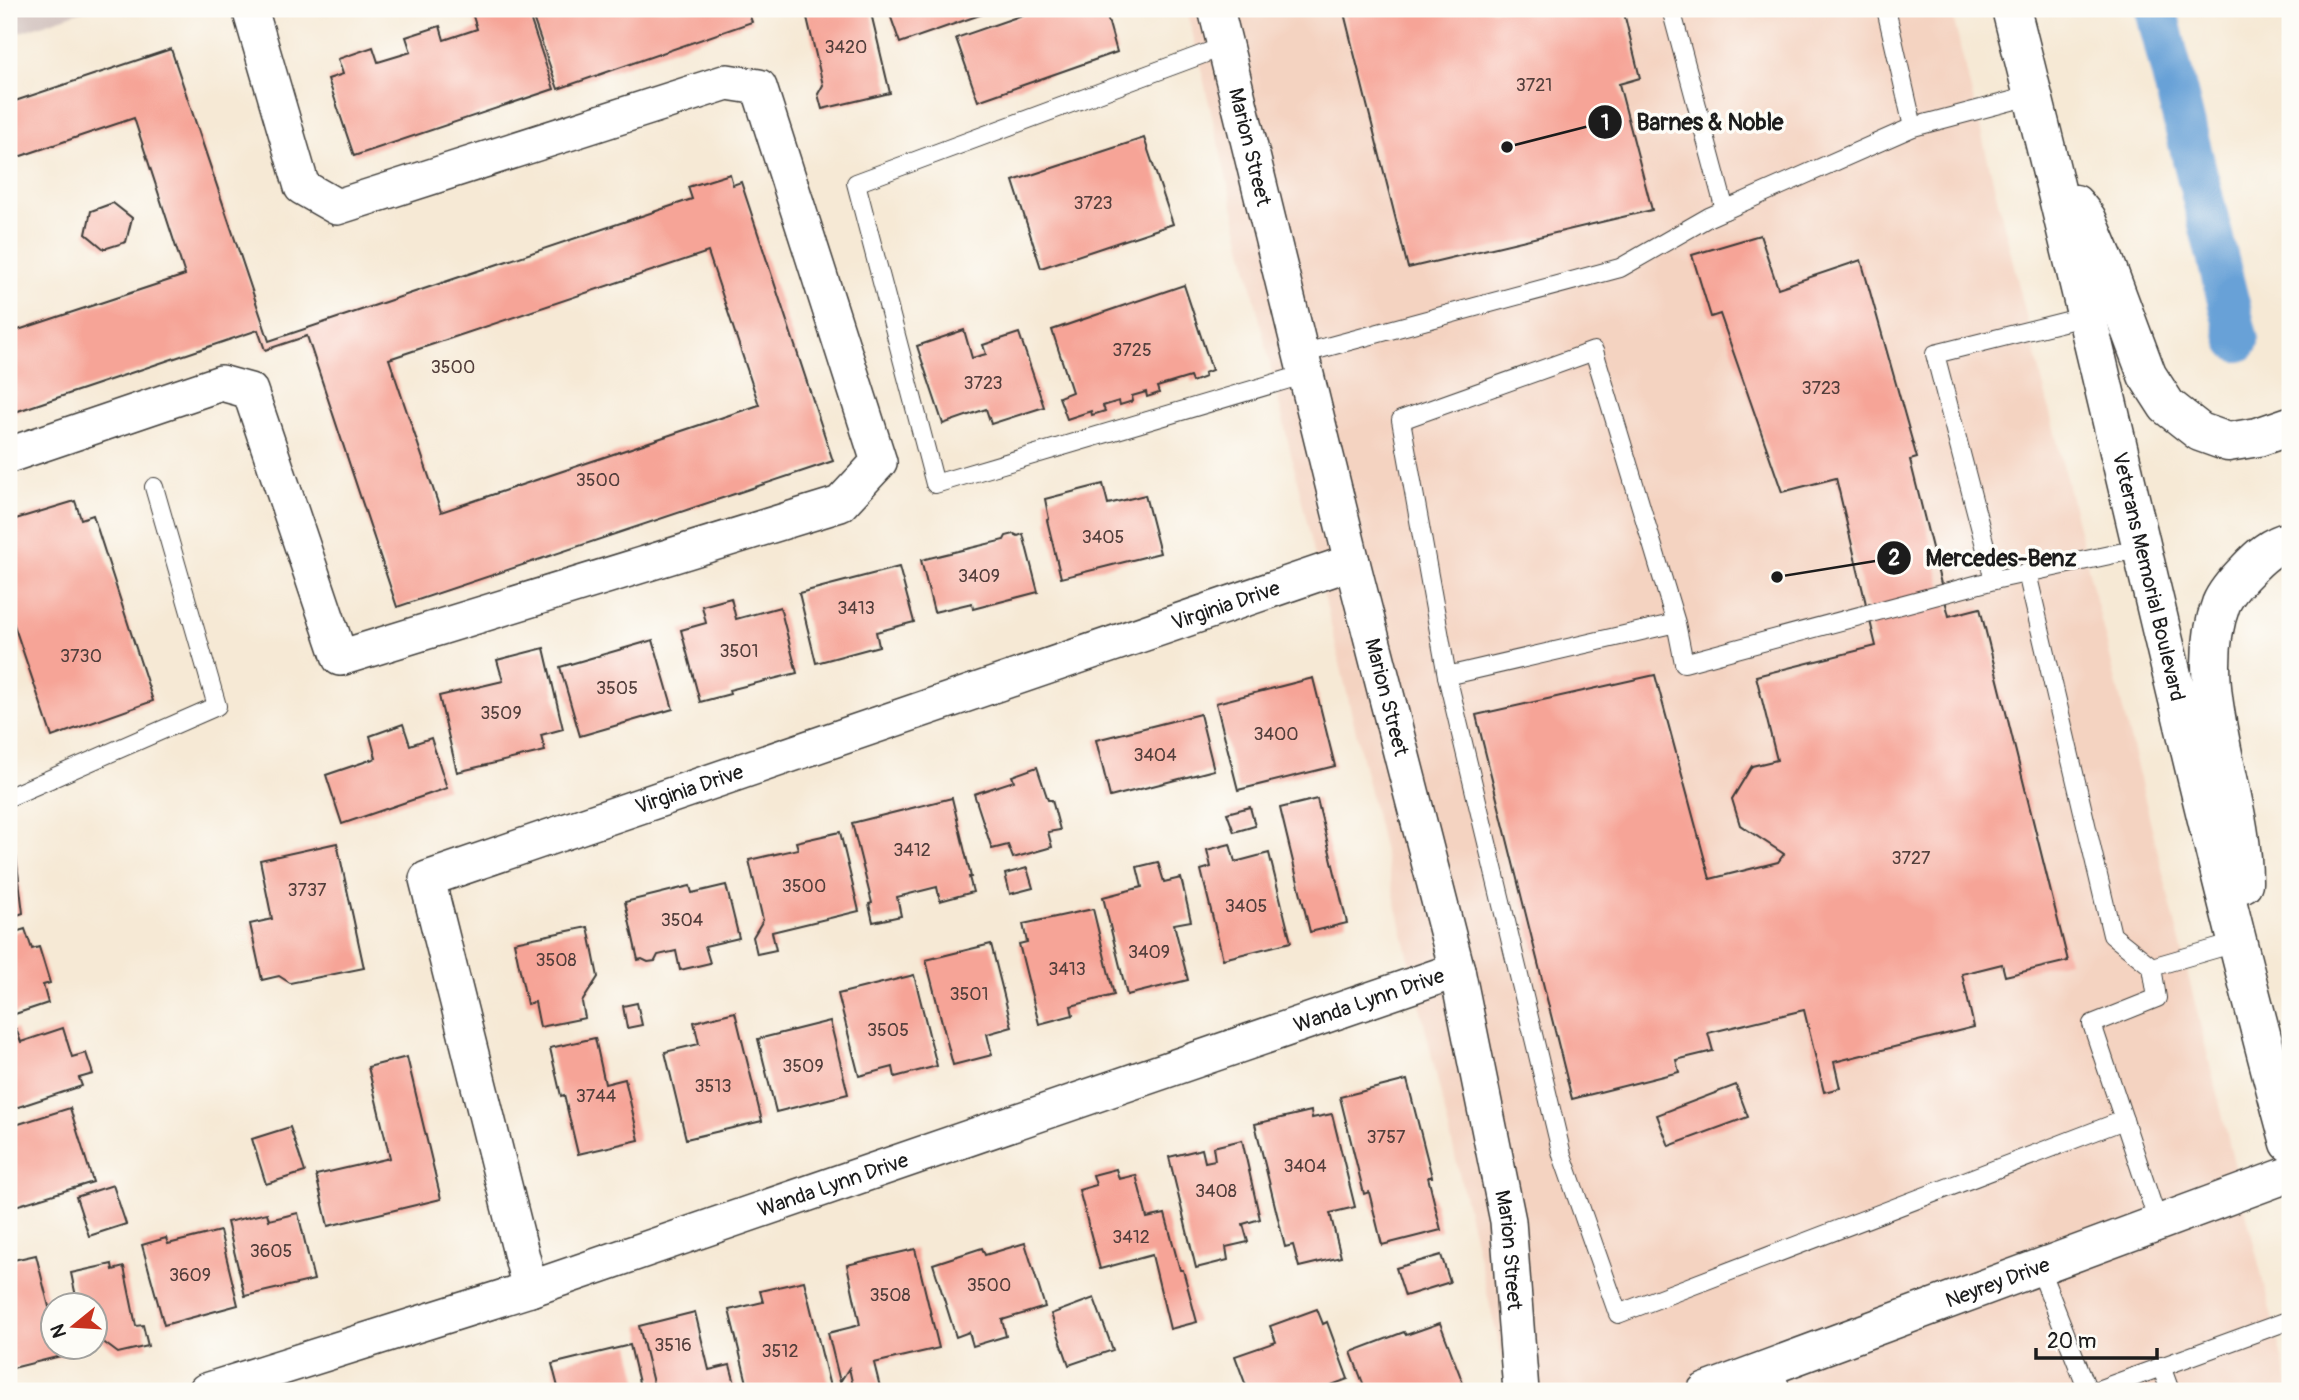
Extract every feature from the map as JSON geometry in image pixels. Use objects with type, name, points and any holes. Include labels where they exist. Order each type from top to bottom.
[{"type":"main road","name":"Veterans Memorial Boulevard","points":[[2011,9],[2055,177],[2142,548],[2290,1143]]},
{"type":"main road","points":[[2055,177],[2087,219],[2147,375],[2167,406],[2200,432],[2228,442],[2258,438],[2290,426]]},
{"type":"main road","points":[[2240,949],[2243,876],[2234,799],[2212,694],[2212,634],[2222,601],[2241,576],[2262,554],[2290,541]]},
{"type":"street","points":[[9,455],[221,383],[250,391],[340,658],[840,503],[879,462],[759,87],[727,82],[337,207],[302,187],[250,9]]},
{"type":"street","name":"Marion Street","points":[[1216,9],[1352,562],[1457,970],[1508,1221],[1521,1391]]},
{"type":"street","name":"Virginia Drive","points":[[530,1289],[427,879],[1352,562]]},
{"type":"street","name":"Wanda Lynn Drive","points":[[206,1391],[530,1289],[1457,970]]},
{"type":"street","name":"Neyrey Drive","points":[[1705,1391],[1777,1379],[2039,1267],[2290,1174]]},
{"type":"lane","points":[[1671,9],[1717,214]]},
{"type":"lane","points":[[1886,9],[1913,127]]},
{"type":"lane","points":[[1225,46],[856,183],[935,484],[1304,364],[1620,268],[1717,214],[1913,127],[2034,95]]},
{"type":"lane","points":[[1994,580],[1935,354],[2087,316]]},
{"type":"lane","points":[[2124,1120],[1618,1314],[1562,1155],[1447,676],[1401,420],[1594,351],[1676,623],[1684,663],[1994,580],[2142,548]]},
{"type":"lane","points":[[9,797],[217,706],[154,487]]},
{"type":"lane","points":[[2027,573],[2112,935],[2152,967],[2157,998],[2092,1024],[2158,1222]]},
{"type":"lane","points":[[1447,676],[1676,623]]},
{"type":"lane","points":[[2152,967],[2240,949]]},
{"type":"lane","points":[[2039,1267],[2088,1391]]},
{"type":"lane","points":[[2095,1391],[2290,1320]]},
{"type":"lane","points":[[2161,1366],[2170,1391]]},
{"type":"shaded area","points":[[9,9],[88,9],[9,36]]},
{"type":"shaded area","points":[[1187,9],[1951,9],[2290,1391],[1510,1391]]},
{"type":"building","points":[[487,9],[509,9],[512,17],[528,12],[554,89],[354,156],[328,79],[343,74],[338,59],[373,47],[378,62],[411,52],[406,37],[440,26],[444,40],[477,29],[472,13]]},
{"type":"building","points":[[530,9],[747,9],[752,22],[558,89]]},
{"type":"building","points":[[805,9],[870,9],[890,93],[822,109],[818,94],[823,85]]},
{"type":"building","points":[[888,9],[997,9],[900,43]]},
{"type":"building","points":[[1040,9],[1105,9],[1117,52],[978,101],[956,38]]},
{"type":"building","points":[[1343,9],[1623,9],[1640,78],[1619,84],[1652,210],[1408,268]]},
{"type":"building","points":[[171,49],[269,341],[692,199],[688,187],[730,174],[733,185],[741,182],[833,461],[397,607],[307,336],[265,350],[258,330],[9,414],[9,333],[185,275],[134,118],[9,160],[9,103]],"holes":[[[708,252],[759,405],[441,512],[389,359]]]},
{"type":"building","points":[[1144,138],[1173,224],[1041,268],[1013,181]]},
{"type":"building","points":[[113,203],[132,218],[126,242],[104,249],[86,234],[91,211]]},
{"type":"building","points":[[1760,235],[1778,288],[1861,260],[1917,458],[1910,460],[1949,616],[1980,608],[2068,961],[2005,976],[2002,964],[1962,974],[1974,1027],[1834,1062],[1840,1088],[1824,1092],[1804,1010],[1708,1033],[1713,1051],[1676,1060],[1679,1072],[1572,1099],[1476,715],[1655,675],[1710,879],[1778,862],[1784,854],[1740,825],[1732,799],[1752,766],[1777,760],[1756,676],[1876,646],[1836,478],[1782,492],[1720,314],[1711,317],[1692,255]]},
{"type":"building","points":[[1184,285],[1212,370],[1204,373],[1205,377],[1192,382],[1190,377],[1157,387],[1159,393],[1147,397],[1146,392],[1132,396],[1133,401],[1120,405],[1119,401],[1103,406],[1105,411],[1092,415],[1091,411],[1067,419],[1059,397],[1072,392],[1052,330]]},
{"type":"building","points":[[964,330],[972,358],[986,354],[983,345],[1019,333],[1044,407],[991,424],[986,409],[943,424],[917,346]]},
{"type":"building","points":[[1103,484],[1108,504],[1145,495],[1160,553],[1061,578],[1047,520],[1045,499]]},
{"type":"building","points":[[75,501],[81,519],[93,515],[153,701],[52,737],[9,610],[9,521]]},
{"type":"building","points":[[1023,534],[1038,592],[973,609],[972,603],[934,612],[921,560],[1004,540],[1006,536]]},
{"type":"building","points":[[899,567],[914,622],[876,632],[879,646],[816,663],[799,593]]},
{"type":"building","points":[[731,598],[736,619],[780,607],[797,673],[729,690],[730,694],[700,702],[681,630],[706,623],[702,606]]},
{"type":"building","points":[[653,640],[673,709],[580,736],[560,667]]},
{"type":"building","points":[[544,648],[563,729],[541,735],[545,751],[457,772],[439,696],[503,681],[497,660]]},
{"type":"building","points":[[1313,678],[1335,766],[1238,790],[1216,703]]},
{"type":"building","points":[[1200,714],[1214,770],[1110,797],[1096,740]]},
{"type":"building","points":[[403,724],[410,745],[431,738],[447,788],[342,824],[326,775],[376,758],[370,736]]},
{"type":"building","points":[[1037,767],[1048,800],[1052,800],[1060,830],[1048,832],[1052,847],[1013,858],[1008,845],[992,849],[974,794],[1014,781],[1012,776]]},
{"type":"building","points":[[952,798],[973,892],[940,901],[937,887],[897,897],[901,916],[873,922],[869,904],[872,903],[852,823]]},
{"type":"building","points":[[1317,799],[1347,923],[1310,932],[1280,808]]},
{"type":"building","points":[[1250,807],[1255,826],[1234,832],[1227,813]]},
{"type":"building","points":[[13,831],[23,913],[9,918],[9,833]]},
{"type":"building","points":[[840,832],[859,911],[772,932],[776,950],[757,954],[753,937],[763,920],[749,860],[798,849],[796,842]]},
{"type":"building","points":[[337,843],[364,968],[290,983],[279,976],[262,980],[250,924],[272,919],[260,860]]},
{"type":"building","points":[[1230,844],[1235,862],[1269,853],[1291,942],[1223,959],[1201,870],[1211,867],[1207,850]]},
{"type":"building","points":[[1158,862],[1164,882],[1181,878],[1191,921],[1174,924],[1188,980],[1127,995],[1103,897],[1142,887],[1137,867]]},
{"type":"building","points":[[1027,868],[1033,888],[1010,894],[1005,874]]},
{"type":"building","points":[[726,885],[739,938],[705,946],[710,963],[680,970],[676,951],[658,955],[655,961],[638,960],[625,902],[690,886],[692,893]]},
{"type":"building","points":[[1093,909],[1114,995],[1071,1006],[1073,1015],[1039,1024],[1019,944],[1027,942],[1023,924]]},
{"type":"building","points":[[588,927],[598,977],[582,1002],[585,1018],[540,1027],[535,1002],[527,1004],[514,942]]},
{"type":"building","points":[[25,929],[32,949],[39,947],[50,983],[43,985],[48,1003],[9,1016],[9,934]]},
{"type":"building","points":[[991,944],[1012,1027],[987,1034],[992,1055],[953,1065],[926,960]]},
{"type":"building","points":[[914,975],[937,1066],[895,1077],[893,1067],[859,1076],[838,994]]},
{"type":"building","points":[[637,1003],[642,1025],[627,1028],[623,1006]]},
{"type":"building","points":[[735,1012],[762,1121],[686,1139],[665,1052],[699,1044],[694,1022]]},
{"type":"building","points":[[830,1021],[848,1094],[776,1112],[758,1039]]},
{"type":"building","points":[[63,1028],[72,1057],[86,1053],[93,1074],[79,1078],[82,1086],[9,1110],[9,1031],[16,1029],[21,1042]]},
{"type":"building","points":[[595,1038],[605,1084],[625,1079],[639,1140],[578,1154],[550,1048]]},
{"type":"building","points":[[407,1057],[441,1199],[328,1226],[316,1175],[390,1158],[368,1067]]},
{"type":"building","points":[[1407,1080],[1432,1177],[1428,1177],[1441,1230],[1382,1245],[1369,1192],[1364,1194],[1340,1097]]},
{"type":"building","points":[[1736,1085],[1748,1117],[1669,1146],[1657,1115]]},
{"type":"building","points":[[70,1108],[93,1182],[9,1208],[9,1127]]},
{"type":"building","points":[[1311,1111],[1312,1118],[1332,1114],[1355,1207],[1330,1213],[1341,1257],[1299,1267],[1293,1245],[1285,1247],[1255,1124]]},
{"type":"building","points":[[290,1127],[305,1172],[266,1184],[252,1139]]},
{"type":"building","points":[[1242,1140],[1260,1219],[1243,1224],[1248,1242],[1226,1247],[1228,1260],[1196,1268],[1169,1157],[1202,1149],[1205,1162],[1215,1160],[1213,1147]]},
{"type":"building","points":[[1116,1169],[1119,1179],[1136,1175],[1147,1218],[1165,1214],[1197,1322],[1170,1329],[1152,1255],[1100,1269],[1079,1190],[1096,1185],[1093,1175]]},
{"type":"building","points":[[113,1185],[126,1224],[89,1236],[76,1197]]},
{"type":"building","points":[[267,1213],[269,1220],[298,1213],[314,1280],[245,1296],[227,1222]]},
{"type":"building","points":[[220,1231],[238,1305],[164,1325],[142,1245],[166,1238],[168,1244]]},
{"type":"building","points":[[1025,1243],[1045,1307],[1002,1320],[1006,1336],[973,1346],[969,1332],[956,1337],[933,1264],[982,1248],[985,1255]]},
{"type":"building","points":[[915,1249],[939,1348],[874,1363],[881,1391],[854,1391],[849,1368],[840,1382],[828,1333],[860,1325],[847,1265]]},
{"type":"building","points":[[36,1255],[45,1292],[38,1292],[38,1362],[9,1369],[9,1261]]},
{"type":"building","points":[[1441,1255],[1450,1282],[1405,1296],[1396,1268]]},
{"type":"building","points":[[112,1264],[113,1270],[124,1267],[136,1326],[143,1325],[148,1346],[118,1353],[108,1346],[108,1292],[75,1292],[71,1273]]},
{"type":"building","points":[[804,1281],[831,1391],[749,1391],[729,1310],[763,1302],[760,1291]]},
{"type":"building","points":[[1094,1298],[1113,1350],[1069,1365],[1051,1314]]},
{"type":"building","points":[[1317,1309],[1323,1324],[1327,1322],[1348,1379],[1315,1391],[1248,1391],[1235,1356],[1276,1342],[1270,1326]]},
{"type":"building","points":[[695,1312],[709,1370],[730,1365],[737,1391],[655,1391],[639,1326]]},
{"type":"building","points":[[1440,1323],[1466,1391],[1366,1391],[1351,1352],[1404,1332],[1406,1335]]},
{"type":"building","points":[[630,1345],[641,1391],[559,1391],[552,1364]]},
{"type":"waterway","points":[[2156,9],[2238,341]]},
{"type":"place","name":"Barnes & Noble","points":[[1507,147]]},
{"type":"place","name":"Mercedes-Benz","points":[[1777,577]]}]
